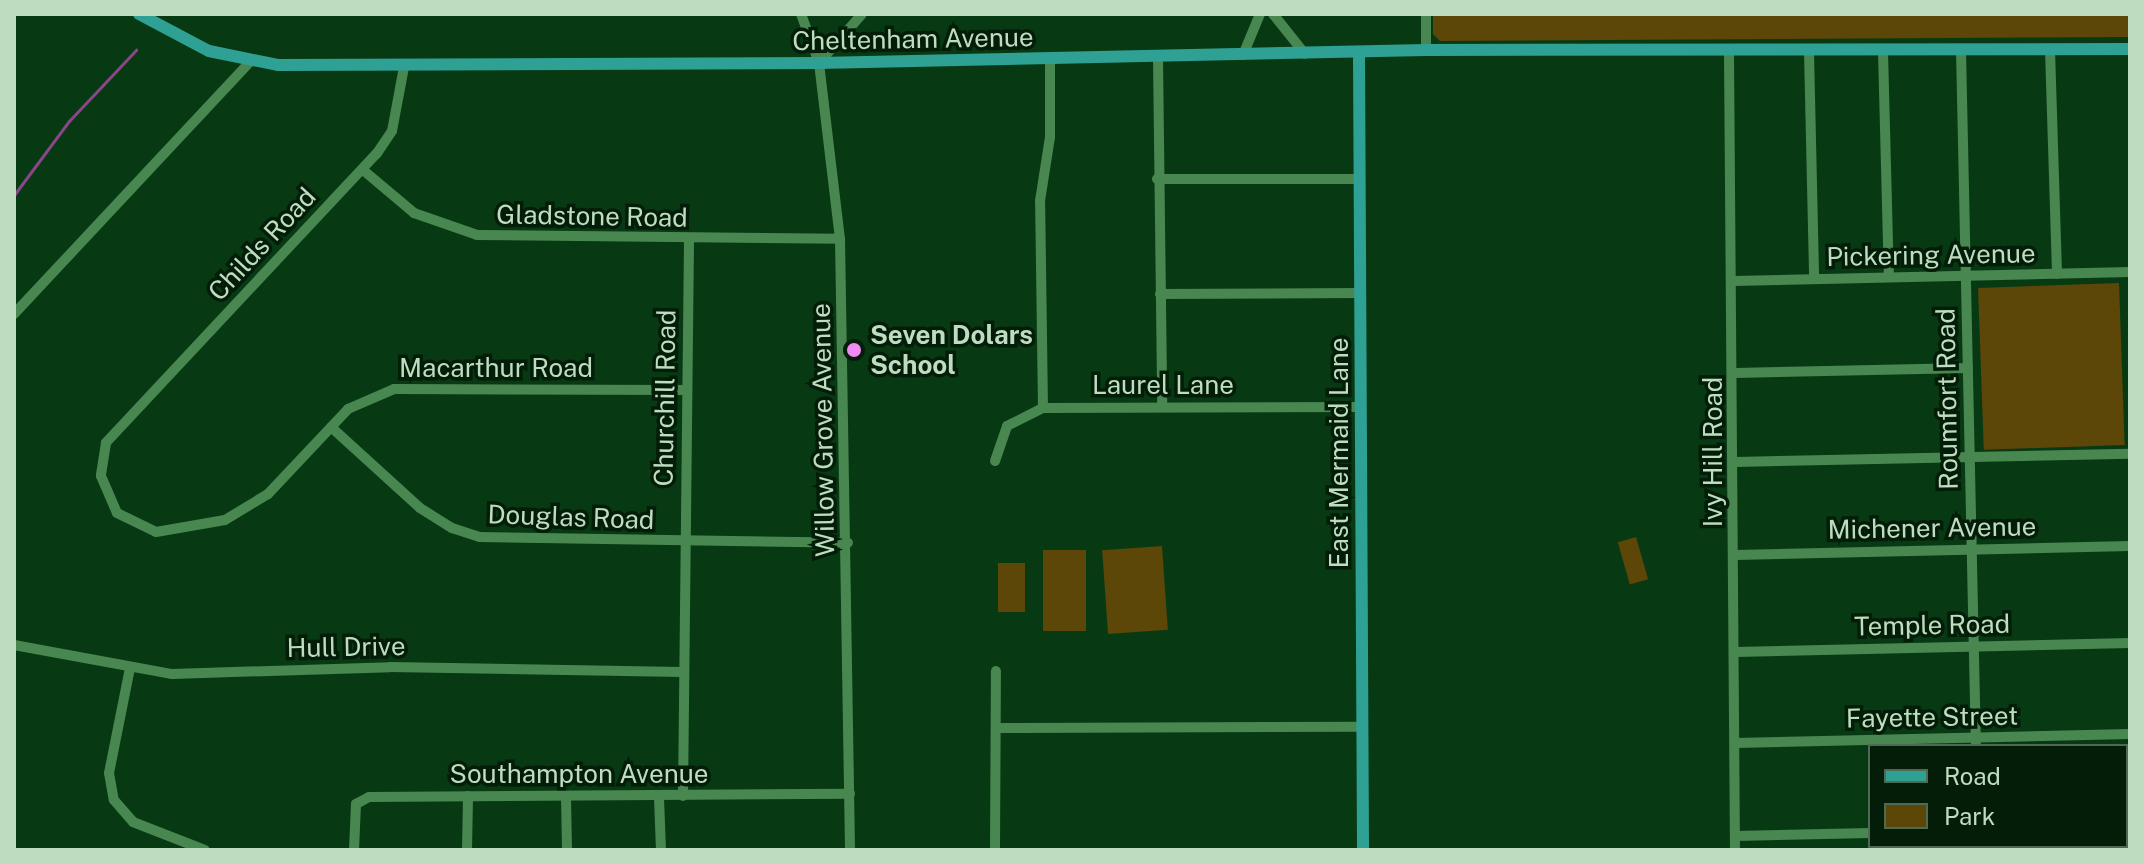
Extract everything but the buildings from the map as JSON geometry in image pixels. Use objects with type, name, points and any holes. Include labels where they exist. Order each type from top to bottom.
[{"type":"main road","name":"Cheltenham Avenue","points":[[139,14],[159,19],[209,51],[250,62],[404,67],[1359,55],[1426,50],[1729,53],[2130,49]]},
{"type":"main road","name":"East Mermaid Lane","points":[[1359,55],[1363,850]]},
{"type":"street","name":"Willow Grove Avenue","points":[[801,14],[819,63],[840,239],[848,543],[850,850]]},
{"type":"street","points":[[819,63],[862,14]]},
{"type":"street","points":[[1243,55],[1260,14]]},
{"type":"street","points":[[1273,14],[1305,54]]},
{"type":"street","points":[[1426,14],[1426,50]]},
{"type":"street","name":"Roumfort Road","points":[[1961,50],[1976,742]]},
{"type":"street","points":[[2050,50],[2057,274]]},
{"type":"street","points":[[1809,52],[1814,279]]},
{"type":"street","points":[[1883,52],[1889,277]]},
{"type":"street","name":"Ivy Hill Road","points":[[1729,53],[1735,373],[1735,850]]},
{"type":"street","points":[[1158,57],[1162,407]]},
{"type":"street","points":[[1043,408],[1040,201],[1050,137],[1050,58]]},
{"type":"street","points":[[14,314],[250,62]]},
{"type":"street","name":"Childs Road","points":[[116,430],[363,170],[392,131],[404,67]]},
{"type":"street","name":"Gladstone Road","points":[[363,170],[414,213],[465,233],[689,240],[840,239]]},
{"type":"street","points":[[1157,179],[1359,179]]},
{"type":"street","name":"Churchill Road","points":[[683,796],[689,240]]},
{"type":"street","name":"Pickering Avenue","points":[[1733,281],[2130,272]]},
{"type":"street","points":[[1160,294],[1360,293]]},
{"type":"street","points":[[1735,373],[1968,368]]},
{"type":"street","name":"Macarthur Road","points":[[116,430],[100,466],[106,497],[124,520],[156,532],[203,528],[239,513],[268,494],[356,403],[394,389],[687,390]]},
{"type":"street","name":"Laurel Lane","points":[[995,461],[1007,426],[1043,408],[1361,407]]},
{"type":"street","name":"Douglas Road","points":[[331,427],[420,508],[465,533],[493,539],[848,543]]},
{"type":"street","points":[[1735,462],[2130,454]]},
{"type":"street","name":"Michener Avenue","points":[[1735,555],[2130,546]]},
{"type":"street","name":"Temple Road","points":[[1735,652],[2130,643]]},
{"type":"street","name":"Hull Drive","points":[[14,645],[130,668],[203,674],[390,667],[682,672]]},
{"type":"street","points":[[130,668],[109,773],[114,800],[133,822],[205,850]]},
{"type":"street","points":[[995,850],[996,671]]},
{"type":"street","points":[[997,728],[1363,727]]},
{"type":"street","name":"Fayette Street","points":[[1735,743],[1976,742],[2130,734]]},
{"type":"street","name":"Southampton Avenue","points":[[354,850],[355,809],[364,799],[850,794]]},
{"type":"street","points":[[467,850],[468,796]]},
{"type":"street","points":[[566,797],[567,850]]},
{"type":"street","points":[[659,798],[661,850]]},
{"type":"street","points":[[1735,836],[1868,833]]},
{"type":"green space","points":[[1433,14],[2130,14],[2130,37],[1440,41],[1433,34]]},
{"type":"green space","points":[[2119,283],[2125,445],[1984,450],[1978,288]]},
{"type":"green space","points":[[1636,537],[1648,579],[1630,585],[1618,542]]},
{"type":"green space","points":[[1162,546],[1168,630],[1108,634],[1102,550]]},
{"type":"green space","points":[[1043,550],[1086,550],[1086,631],[1043,631]]},
{"type":"green space","points":[[998,563],[1025,563],[1025,612],[998,612]]},
{"type":"waterway","points":[[14,195],[69,121],[136,50]]},
{"type":"place","name":"Seven Dolars School","points":[[854,350]]}]
